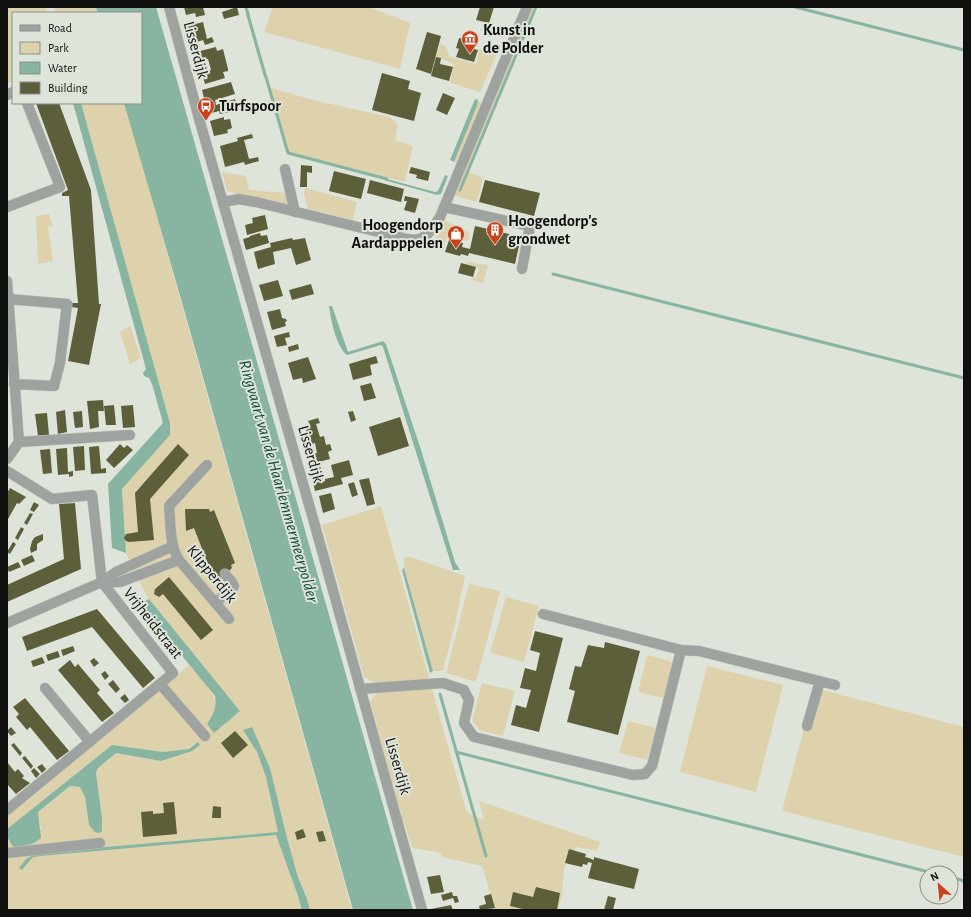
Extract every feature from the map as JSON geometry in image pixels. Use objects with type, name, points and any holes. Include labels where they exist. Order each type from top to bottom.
[{"type":"street","name":"Lisserdijk","points":[[169,7],[422,910]]},
{"type":"street","points":[[223,202],[244,200],[415,241],[426,237],[440,217],[527,7]]},
{"type":"street","points":[[7,207],[60,187],[28,104]]},
{"type":"street","points":[[284,169],[295,212]]},
{"type":"street","points":[[444,207],[530,226],[522,269]]},
{"type":"street","points":[[7,281],[12,390],[19,442],[7,460]]},
{"type":"street","points":[[8,299],[66,304],[60,363],[54,386],[12,390]]},
{"type":"street","points":[[19,442],[130,435]]},
{"type":"street","name":"Klipperdijk","points":[[207,465],[170,506],[173,546],[174,553],[178,560],[229,619]]},
{"type":"street","name":"Vrijheidstraat","points":[[7,471],[52,499],[92,496],[102,582],[173,673],[7,810]]},
{"type":"street","points":[[7,623],[102,582],[116,572],[173,546]]},
{"type":"street","points":[[102,582],[120,582],[178,560]]},
{"type":"street","points":[[215,603],[234,586],[225,574]]},
{"type":"street","points":[[543,614],[681,650],[699,651],[835,685]]},
{"type":"street","points":[[360,689],[443,683],[464,690],[469,700],[464,723],[474,737],[634,775],[645,774],[652,766],[681,650]]},
{"type":"street","points":[[807,726],[820,681]]},
{"type":"street","points":[[160,684],[205,736]]},
{"type":"street","points":[[45,688],[90,742]]},
{"type":"street","points":[[7,853],[100,843]]},
{"type":"green space","points":[[7,7],[46,7],[47,12],[12,12],[12,81],[7,83]]},
{"type":"green space","points":[[54,7],[97,7],[99,12],[56,12]]},
{"type":"green space","points":[[273,7],[369,7],[410,23],[400,69],[264,32]]},
{"type":"green space","points":[[530,7],[536,7],[468,172],[483,178],[477,202],[458,197],[453,194]]},
{"type":"green space","points":[[441,43],[447,49],[449,57],[476,64],[479,50],[493,50],[497,54],[480,92],[450,83],[454,64],[436,57]]},
{"type":"green space","points":[[271,88],[313,100],[390,117],[398,125],[395,140],[413,146],[405,182],[288,153],[284,146]]},
{"type":"green space","points":[[478,100],[482,104],[457,163],[454,162],[477,106]]},
{"type":"green space","points":[[81,104],[125,104],[352,910],[310,910],[298,877],[287,838],[270,768],[243,730],[257,752],[266,777],[278,832],[36,853],[26,859],[22,870],[33,857],[276,835],[302,910],[7,910],[7,837],[9,842],[41,829],[38,812],[70,786],[80,787],[85,797],[89,825],[102,831],[102,818],[96,773],[98,768],[116,753],[161,761],[200,745],[198,742],[189,749],[163,752],[112,745],[7,829],[7,815],[189,665],[211,691],[216,702],[213,716],[207,724],[214,732],[240,711],[148,599],[126,553],[122,489],[170,435],[170,423]]},
{"type":"green space","points":[[222,172],[246,176],[249,190],[286,193],[292,206],[227,191]]},
{"type":"green space","points":[[305,188],[357,202],[353,220],[321,212],[320,215],[308,211],[304,193]]},
{"type":"green space","points":[[49,214],[53,226],[48,227],[53,261],[38,264],[36,216]]},
{"type":"green space","points":[[444,220],[470,233],[468,241],[447,236],[443,250],[432,246]]},
{"type":"green space","points":[[468,262],[488,265],[483,283],[472,280],[473,277],[476,278],[479,268],[466,264]]},
{"type":"green space","points":[[130,326],[141,358],[130,364],[120,332]]},
{"type":"green space","points":[[381,506],[466,810],[473,816],[484,820],[479,801],[600,842],[597,851],[576,847],[564,868],[562,896],[558,910],[495,910],[482,866],[441,857],[441,853],[412,848],[370,701],[379,691],[376,684],[364,677],[322,525]]},
{"type":"green space","points":[[411,557],[465,576],[443,671],[433,671],[404,568],[404,558]]},
{"type":"green space","points":[[469,584],[500,591],[476,682],[446,673]]},
{"type":"green space","points":[[506,597],[539,606],[524,662],[490,653]]},
{"type":"green space","points":[[647,655],[670,661],[673,668],[666,699],[638,692]]},
{"type":"green space","points":[[707,666],[783,685],[756,792],[680,772]]},
{"type":"green space","points":[[482,683],[515,691],[503,736],[479,730],[472,720]]},
{"type":"green space","points":[[815,688],[964,727],[964,857],[782,811]]},
{"type":"green space","points":[[628,721],[656,728],[647,760],[619,753]]},
{"type":"water","name":"Ringvaart van de Haarlemmermeerpolder","points":[[96,7],[156,7],[413,910],[353,910],[181,299],[124,104],[142,104],[142,12],[98,12]]},
{"type":"water","points":[[249,13],[267,76],[264,77],[246,14]]},
{"type":"water","points":[[475,99],[478,100],[477,106],[454,162],[450,160]]},
{"type":"water","points":[[73,104],[81,104],[170,423],[170,435],[122,489],[126,553],[112,548],[108,484],[163,423],[152,384],[149,378],[144,376],[143,373],[146,369]]},
{"type":"water","points":[[445,175],[448,176],[441,194],[437,195],[384,180],[387,179],[435,192],[438,191]]},
{"type":"water","points":[[329,306],[332,306],[348,352],[383,341],[386,344],[422,453],[455,562],[460,570],[453,570],[383,347],[381,345],[347,355],[343,351],[337,339]]},
{"type":"water","points":[[404,568],[433,671],[430,673],[402,570]]},
{"type":"water","points":[[149,599],[240,711],[214,733],[207,724],[216,704],[215,696],[143,606],[145,601]]},
{"type":"water","points":[[252,727],[270,768],[287,838],[298,877],[310,910],[302,910],[276,835],[33,857],[22,870],[19,868],[26,859],[36,853],[278,832],[266,777],[257,752],[243,730]]},
{"type":"water","points":[[198,742],[200,745],[192,751],[161,761],[116,753],[98,768],[96,773],[102,818],[102,831],[99,833],[95,832],[89,825],[85,797],[80,787],[70,786],[38,812],[41,838],[32,844],[25,846],[14,847],[9,841],[7,829],[112,745],[163,752],[189,749]]},
{"type":"building","points":[[184,7],[203,7],[205,15],[196,17],[195,13],[186,15]]},
{"type":"building","points":[[237,7],[239,15],[224,19],[222,12]]},
{"type":"building","points":[[480,7],[494,7],[489,23],[476,20]]},
{"type":"building","points":[[203,22],[207,39],[212,37],[214,42],[205,45],[203,40],[194,43],[188,31],[188,26]]},
{"type":"building","points":[[427,32],[441,36],[431,74],[416,69]]},
{"type":"building","points":[[459,38],[473,42],[471,48],[478,50],[474,62],[456,57],[459,49],[456,48]]},
{"type":"building","points":[[216,47],[217,51],[223,49],[228,71],[223,72],[225,78],[205,84],[202,73],[211,70],[208,59],[199,61],[196,52]]},
{"type":"building","points":[[436,57],[441,58],[440,64],[453,67],[449,81],[431,76]]},
{"type":"building","points":[[382,73],[410,81],[408,89],[421,93],[414,121],[372,110]]},
{"type":"building","points":[[231,82],[235,94],[215,100],[216,105],[235,99],[238,110],[220,114],[219,111],[208,114],[202,90]]},
{"type":"building","points":[[443,93],[455,98],[447,115],[436,110]]},
{"type":"building","points":[[36,104],[59,104],[91,190],[99,304],[101,304],[89,365],[68,361],[78,308],[71,307],[72,303],[78,303],[69,196],[62,196],[62,193],[68,190]]},
{"type":"building","points":[[224,117],[224,120],[230,119],[232,128],[227,130],[228,133],[214,136],[210,121]]},
{"type":"building","points":[[252,134],[253,138],[244,140],[249,159],[258,157],[259,161],[245,165],[244,162],[225,167],[220,146],[238,141],[237,138]]},
{"type":"building","points":[[301,165],[312,166],[312,173],[307,172],[307,187],[300,187]]},
{"type":"building","points":[[411,167],[430,172],[428,181],[416,178],[417,175],[409,173]]},
{"type":"building","points":[[334,171],[366,179],[361,199],[329,191]]},
{"type":"building","points":[[370,180],[404,189],[401,202],[367,193]]},
{"type":"building","points":[[485,180],[540,193],[534,216],[479,202]]},
{"type":"building","points":[[405,196],[419,199],[415,213],[404,210],[407,201],[404,201]]},
{"type":"building","points":[[265,215],[268,229],[247,235],[245,225],[253,223],[252,218]]},
{"type":"building","name":"Hoogendorp's grondwet","points":[[475,226],[521,237],[515,264],[469,253],[468,256],[461,254],[460,256],[445,252],[449,240],[463,243],[462,247],[470,249]]},
{"type":"building","points":[[260,233],[261,236],[267,235],[269,243],[246,250],[243,239]]},
{"type":"building","points":[[292,238],[293,240],[305,238],[311,260],[296,265],[291,248],[273,252],[275,264],[258,269],[254,252],[271,247],[270,243]]},
{"type":"building","points":[[461,263],[476,267],[473,277],[458,273]]},
{"type":"building","points":[[278,280],[283,296],[264,301],[259,285]]},
{"type":"building","points":[[311,284],[314,294],[292,300],[289,290]]},
{"type":"building","points":[[280,309],[282,318],[286,319],[287,321],[285,322],[286,326],[272,330],[267,312]]},
{"type":"building","points":[[289,332],[290,337],[285,338],[287,345],[277,347],[274,336]]},
{"type":"building","points":[[298,344],[299,349],[289,352],[288,347]]},
{"type":"building","points":[[376,356],[378,363],[370,365],[372,375],[353,380],[349,364]]},
{"type":"building","points":[[308,357],[316,379],[303,383],[302,378],[293,380],[288,363]]},
{"type":"building","points":[[371,383],[376,398],[364,401],[360,386]]},
{"type":"building","points":[[103,400],[104,411],[98,411],[99,427],[90,429],[87,401]]},
{"type":"building","points":[[114,405],[116,425],[106,425],[104,406]]},
{"type":"building","points":[[133,405],[135,427],[123,428],[121,406]]},
{"type":"building","points":[[65,410],[67,432],[58,434],[56,412]]},
{"type":"building","points":[[82,411],[83,427],[75,428],[73,412]]},
{"type":"building","points":[[353,411],[356,420],[351,422],[348,412]]},
{"type":"building","points":[[47,413],[49,435],[38,436],[35,414]]},
{"type":"building","points":[[400,417],[409,446],[378,456],[369,427]]},
{"type":"building","points":[[318,418],[320,423],[316,424],[320,437],[324,436],[326,445],[330,444],[332,450],[328,452],[330,459],[315,463],[312,457],[313,454],[317,453],[315,443],[310,445],[305,426],[310,425],[308,421]]},
{"type":"building","points":[[120,444],[124,448],[127,445],[133,450],[114,468],[106,460]]},
{"type":"building","points":[[178,444],[189,455],[150,499],[154,540],[126,541],[124,538],[126,534],[138,532],[135,493]]},
{"type":"building","points":[[84,446],[85,470],[75,471],[73,447]]},
{"type":"building","points":[[99,446],[101,469],[106,468],[106,473],[91,474],[89,447]]},
{"type":"building","points":[[67,448],[68,472],[73,471],[73,476],[69,477],[69,474],[58,475],[56,449]]},
{"type":"building","points":[[50,449],[52,473],[43,474],[40,450]]},
{"type":"building","points":[[349,460],[353,475],[341,478],[343,484],[315,491],[312,477],[322,475],[323,482],[325,479],[334,477],[331,465]]},
{"type":"building","points":[[369,478],[375,504],[367,506],[359,480]]},
{"type":"building","points":[[354,482],[358,495],[352,497],[348,484]]},
{"type":"building","points":[[10,488],[26,497],[19,504],[17,503],[7,521],[7,493]]},
{"type":"building","points":[[331,493],[335,509],[323,513],[319,496]]},
{"type":"building","points":[[34,502],[39,505],[34,512],[30,510]]},
{"type":"building","points":[[75,503],[81,569],[7,602],[7,585],[64,559],[59,504]]},
{"type":"building","points":[[185,509],[209,509],[210,512],[214,510],[235,563],[231,565],[232,568],[215,584],[201,567],[208,564],[194,528],[186,531]]},
{"type":"building","points":[[30,513],[33,514],[27,525],[24,523]]},
{"type":"building","points":[[21,527],[24,529],[18,540],[15,538]]},
{"type":"building","points":[[43,534],[43,540],[37,544],[37,550],[31,553],[30,549],[32,541],[35,537]]},
{"type":"building","points":[[13,542],[16,544],[10,554],[7,552]]},
{"type":"building","points":[[32,555],[35,561],[24,566],[21,560]]},
{"type":"building","points":[[18,562],[21,567],[9,572],[7,567]]},
{"type":"building","points":[[169,577],[213,630],[201,640],[163,594],[159,597],[154,594],[155,589]]},
{"type":"building","points":[[97,609],[155,678],[143,688],[92,627],[27,651],[22,637]]},
{"type":"building","points":[[535,631],[563,638],[539,732],[511,725],[516,705],[526,708],[531,690],[520,688],[525,668],[536,671],[540,653],[530,650]]},
{"type":"building","points":[[605,642],[640,651],[618,735],[567,722],[575,691],[569,689],[575,666],[581,667],[588,645],[604,648]]},
{"type":"building","points":[[73,646],[75,651],[63,656],[61,650]]},
{"type":"building","points":[[58,651],[60,657],[48,661],[46,655]]},
{"type":"building","points":[[42,657],[45,663],[33,667],[31,661]]},
{"type":"building","points":[[94,658],[99,663],[94,667],[90,661]]},
{"type":"building","points":[[70,660],[75,667],[78,664],[100,690],[97,693],[114,713],[102,722],[58,670]]},
{"type":"building","points":[[105,671],[109,676],[105,680],[101,674]]},
{"type":"building","points":[[113,680],[120,689],[116,693],[108,684]]},
{"type":"building","points":[[125,694],[129,700],[125,703],[120,698]]},
{"type":"building","points":[[25,698],[69,751],[57,760],[30,727],[27,730],[16,717],[19,714],[13,707]]},
{"type":"building","points":[[11,727],[16,733],[11,736],[7,731]]},
{"type":"building","points":[[235,731],[248,745],[233,758],[221,743]]},
{"type":"building","points":[[14,743],[22,753],[20,756],[11,745]]},
{"type":"building","points":[[25,756],[33,766],[31,769],[22,758]]},
{"type":"building","points":[[7,762],[15,772],[18,769],[24,776],[22,778],[30,783],[16,794],[7,784]]},
{"type":"building","points":[[42,764],[46,769],[42,773],[37,767]]},
{"type":"building","points":[[34,768],[40,774],[36,778],[31,771]]},
{"type":"building","points":[[174,802],[177,834],[143,837],[141,812],[153,811],[153,814],[164,813],[163,803]]},
{"type":"building","points":[[213,806],[221,807],[221,818],[212,818]]},
{"type":"building","points":[[303,829],[306,837],[297,840],[295,832]]},
{"type":"building","points":[[323,831],[326,841],[319,842],[316,832]]},
{"type":"building","points":[[569,849],[586,854],[585,857],[594,860],[594,857],[639,869],[634,889],[588,878],[592,863],[588,862],[587,865],[583,864],[582,867],[565,863]]},
{"type":"building","points":[[440,875],[444,892],[431,894],[427,877]]},
{"type":"building","points":[[536,887],[560,893],[557,910],[527,910],[510,906],[513,892],[533,897]]},
{"type":"building","points":[[452,892],[453,896],[457,896],[459,902],[455,903],[453,898],[443,901],[441,895]]},
{"type":"building","points":[[491,894],[495,908],[480,910],[479,906],[486,904],[484,896]]},
{"type":"building","points":[[608,896],[616,898],[613,910],[604,910]]},
{"type":"building","points":[[451,905],[453,910],[431,910],[431,909]]},
{"type":"waterway","points":[[246,7],[248,14]]},
{"type":"waterway","points":[[460,190],[536,7]]},
{"type":"waterway","points":[[795,7],[964,50]]},
{"type":"waterway","points":[[266,77],[288,153],[387,179]]},
{"type":"waterway","points":[[553,274],[964,378]]},
{"type":"waterway","points":[[440,694],[486,856]]},
{"type":"waterway","points":[[456,752],[919,869]]},
{"type":"waterway","points":[[959,879],[964,881]]},
{"type":"place","name":"Kunst in de Polder","points":[[470,54]]},
{"type":"place","name":"Turfspoor","points":[[206,121]]},
{"type":"place","name":"Hoogendorp's grondwet","points":[[495,245]]},
{"type":"place","name":"Hoogendorp Aardapppelen","points":[[456,249]]}]
